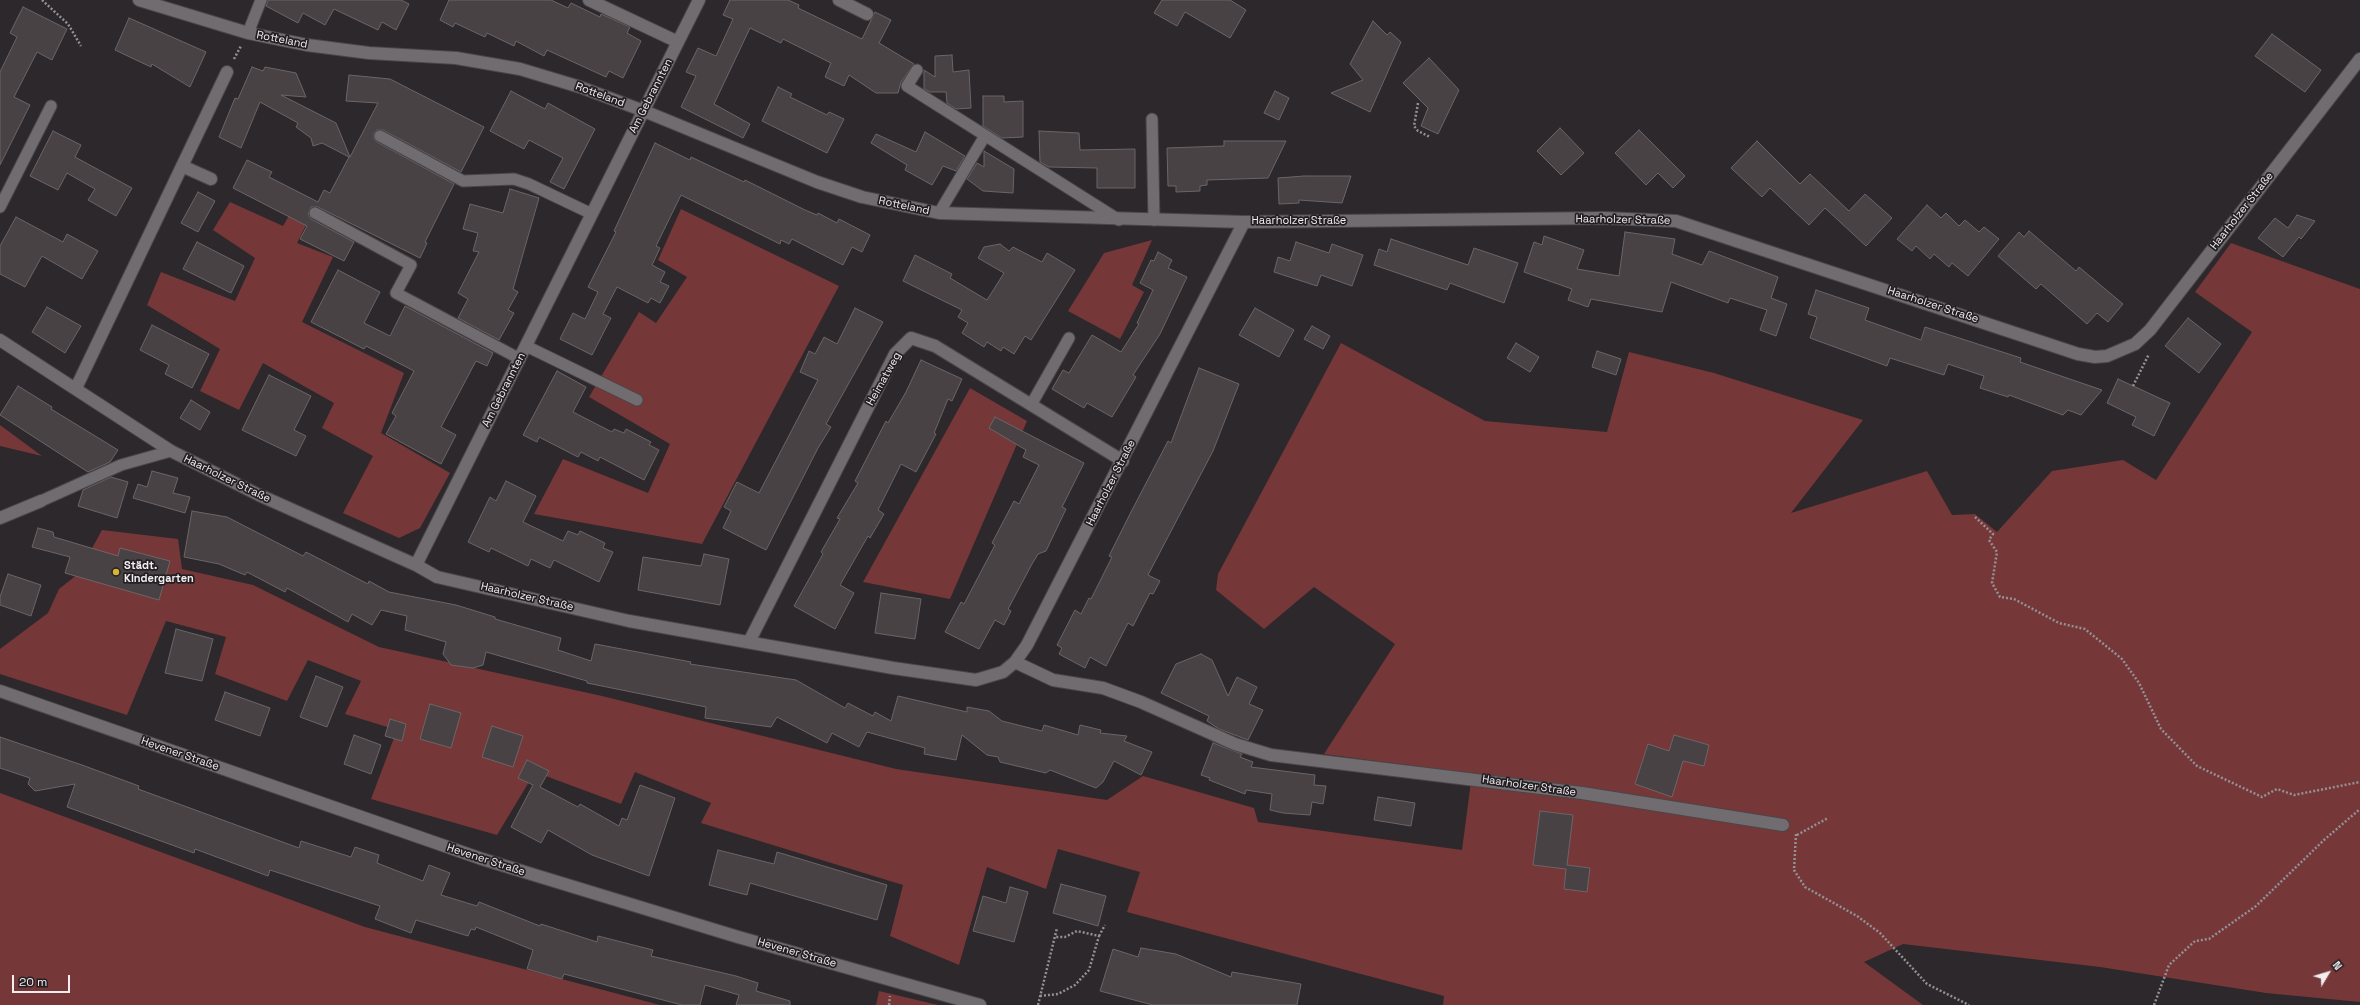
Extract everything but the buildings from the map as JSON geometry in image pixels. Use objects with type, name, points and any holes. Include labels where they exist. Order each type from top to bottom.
[{"type":"street","name":"Rotteland","points":[[139,0],[248,33],[323,47],[369,53],[456,58],[520,69],[580,87],[644,111],[817,182],[862,197],[938,213],[1119,220],[1244,222]]},
{"type":"street","points":[[588,0],[678,42]]},
{"type":"street","name":"Am Gebrannten","points":[[416,565],[699,0]]},
{"type":"street","points":[[839,0],[867,14]]},
{"type":"street","name":"Haarholzer Straße","points":[[0,340],[171,451],[259,495],[416,565],[437,577],[629,621],[962,679],[976,680],[1003,672],[1015,662],[1027,645],[1123,461],[1244,222],[1604,218],[1676,221],[2078,354],[2094,357],[2107,356],[2135,344],[2150,330],[2360,58]]},
{"type":"street","points":[[76,388],[227,72]]},
{"type":"street","points":[[182,166],[211,179]]},
{"type":"street","name":"Heimatweg","points":[[749,642],[895,354],[911,338],[935,346],[1123,461]]},
{"type":"street","points":[[0,518],[41,501]]},
{"type":"street","name":"Haarholzer Straße","points":[[1015,662],[1053,680],[1103,688],[1141,702],[1235,744],[1271,755],[1575,792],[1783,825]]},
{"type":"street","name":"Hevener Straße","points":[[0,691],[332,808],[512,868],[738,937],[980,1005]]},
{"type":"lane","name":"Rotteland","points":[[248,33],[261,0]]},
{"type":"lane","points":[[917,70],[907,86],[1119,220]]},
{"type":"lane","points":[[0,207],[51,106]]},
{"type":"lane","points":[[1152,118],[1154,220]]},
{"type":"lane","points":[[380,136],[463,181],[514,179],[530,184],[592,214]]},
{"type":"lane","name":"Rotteland","points":[[938,213],[983,139]]},
{"type":"lane","points":[[315,213],[411,265],[396,293],[520,359]]},
{"type":"lane","points":[[1031,405],[1069,338]]},
{"type":"lane","points":[[526,346],[637,400]]},
{"type":"lane","points":[[41,501],[121,465],[171,451]]},
{"type":"path","points":[[42,0],[68,24],[81,46]]},
{"type":"path","points":[[227,72],[248,33]]},
{"type":"path","points":[[1418,103],[1414,126],[1430,137]]},
{"type":"path","points":[[2133,386],[2152,346]]},
{"type":"path","points":[[1975,517],[1993,534],[1989,540],[1997,552],[1992,583],[2000,597],[2014,599],[2059,623],[2085,629],[2122,659],[2139,683],[2161,729],[2197,766],[2262,797],[2277,789],[2294,795],[2360,782]]},
{"type":"path","points":[[2154,1005],[2169,965],[2195,941],[2209,939],[2256,906],[2324,840],[2360,809]]},
{"type":"path","points":[[1797,835],[1828,818]]},
{"type":"path","points":[[1783,825],[1797,835]]},
{"type":"path","points":[[1797,835],[1794,870],[1805,887],[1857,916],[1880,933],[1927,984],[1969,1005]]},
{"type":"path","points":[[1040,996],[1058,994],[1076,985],[1089,970],[1099,936],[1105,925]]},
{"type":"path","points":[[1038,1005],[1057,928]]},
{"type":"path","points":[[1055,937],[1065,937],[1078,931],[1099,936]]},
{"type":"shaded area","points":[[230,202],[283,226],[291,212],[308,221],[297,243],[333,257],[302,322],[404,373],[381,433],[450,473],[420,528],[399,538],[343,513],[373,456],[322,428],[334,403],[263,363],[239,410],[200,391],[220,349],[147,305],[161,272],[235,301],[255,258],[213,230]]},
{"type":"shaded area","points":[[681,209],[839,286],[702,544],[534,514],[563,459],[648,493],[670,444],[589,397],[639,312],[656,323],[687,277],[658,260]]},
{"type":"shaded area","points":[[1152,240],[1132,285],[1144,292],[1120,339],[1068,311],[1104,253]]},
{"type":"shaded area","points":[[2231,243],[2360,289],[2360,1002],[2266,993],[2100,967],[1903,944],[1864,962],[1923,1005],[1443,1005],[1444,996],[1127,912],[1140,872],[1058,849],[1046,889],[987,867],[959,965],[890,936],[903,885],[701,823],[711,803],[635,772],[621,804],[535,772],[497,835],[371,799],[397,730],[345,714],[361,681],[308,660],[287,701],[215,674],[226,637],[166,621],[127,715],[0,674],[0,649],[48,613],[59,589],[78,574],[102,530],[178,539],[182,569],[253,585],[379,647],[602,696],[896,769],[1107,800],[1143,776],[1254,808],[1258,822],[1462,850],[1472,774],[1324,754],[1395,644],[1314,587],[1264,629],[1216,590],[1218,574],[1341,343],[1485,421],[1607,432],[1629,352],[1714,373],[1863,420],[1791,513],[1927,471],[1952,515],[1975,514],[1997,532],[2052,471],[2123,460],[2156,480],[2252,332],[2195,292]]},
{"type":"shaded area","points":[[970,388],[1027,421],[950,599],[863,582]]},
{"type":"shaded area","points":[[0,425],[42,456],[0,446]]},
{"type":"shaded area","points":[[0,793],[365,927],[660,1005],[0,1005]]},
{"type":"shaded area","points":[[879,991],[938,1005],[876,1005]]},
{"type":"place","name":"Städt. Kindergarten","points":[[116,572]]}]
